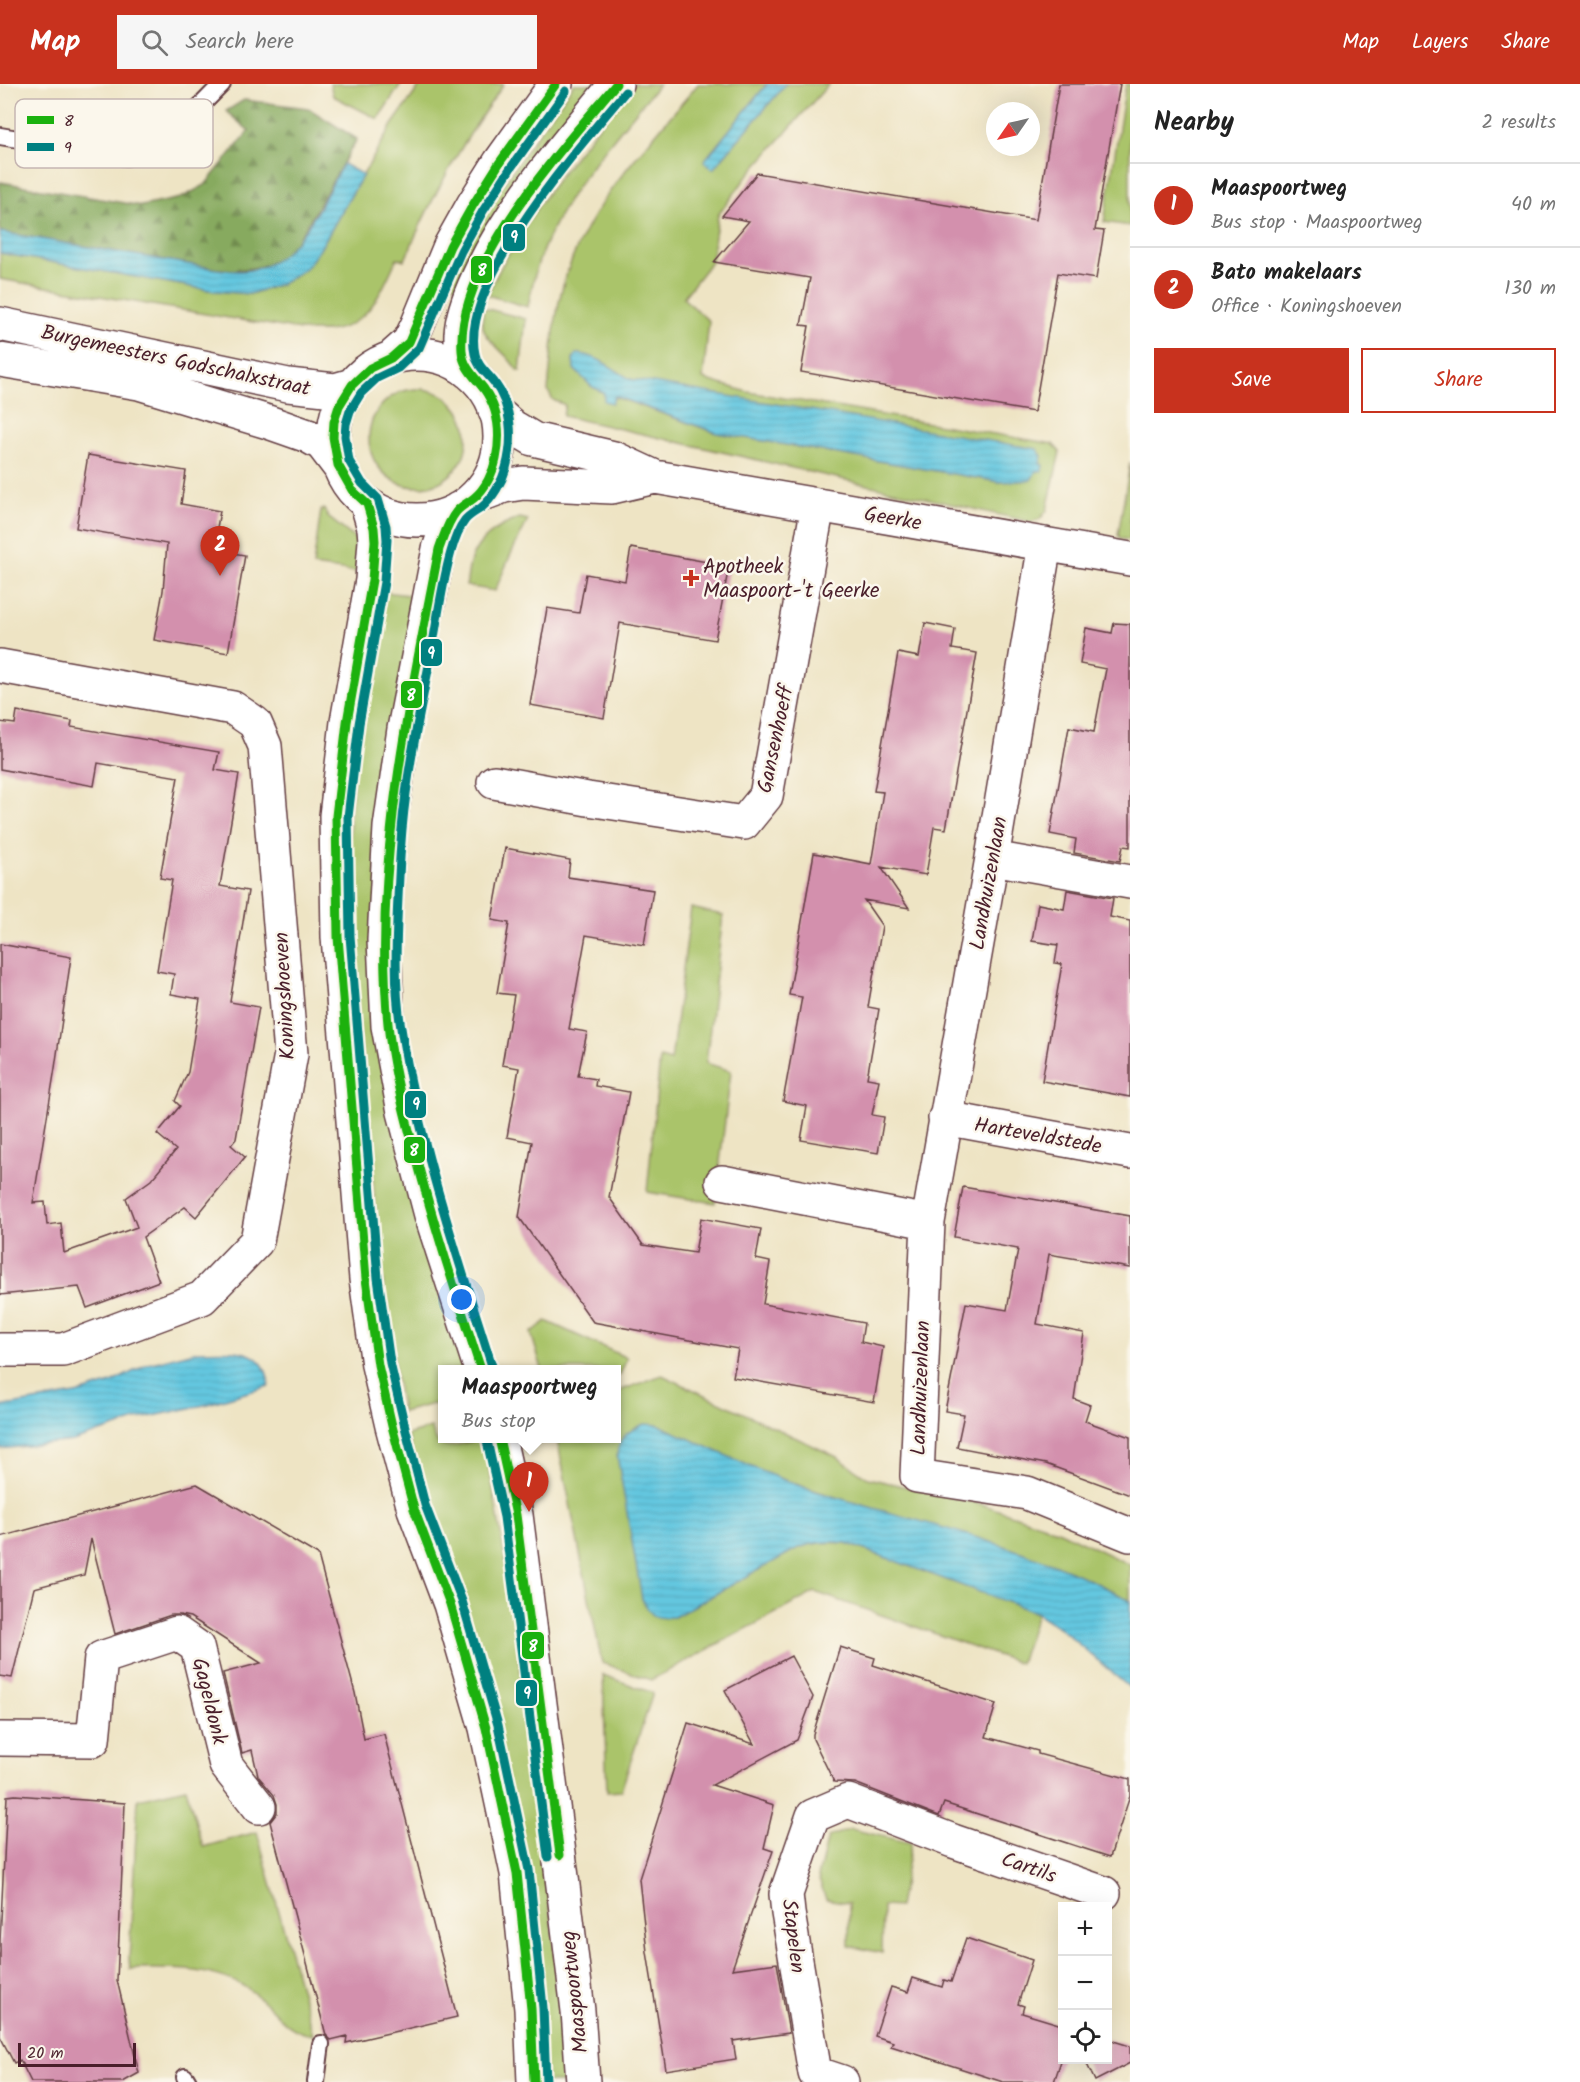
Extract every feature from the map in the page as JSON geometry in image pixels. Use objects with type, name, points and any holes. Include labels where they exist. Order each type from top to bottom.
[{"type":"street","points":[[391,358],[409,342],[450,246],[473,205],[506,153],[556,84]]},
{"type":"street","points":[[467,370],[462,352],[461,334],[468,300],[485,264],[530,188],[616,84]]},
{"type":"street","name":"Burgemeesters Godschalxstraat","points":[[0,324],[288,385],[335,390],[352,385]]},
{"type":"street","points":[[466,503],[436,518],[409,520],[384,513],[367,504],[352,490],[338,465],[333,438],[334,422],[339,406],[352,385],[370,368],[391,358],[414,354],[433,355],[467,370],[486,392],[495,411],[500,437],[496,463],[484,486],[466,503],[446,529],[440,549],[404,729],[390,827],[384,940],[388,1026],[404,1112],[431,1215],[479,1365]]},
{"type":"street","name":"Burgemeesters Godschalxstraat","points":[[0,360],[139,383],[257,419],[315,440],[322,444],[338,465]]},
{"type":"street","name":"Geerke","points":[[495,411],[513,427],[532,439],[614,458],[655,477],[1130,559]]},
{"type":"street","name":"Geerke","points":[[466,503],[504,486],[523,483],[612,486],[655,477]]},
{"type":"street","name":"Maaspoortweg","points":[[367,504],[374,528],[374,561],[347,722],[336,816],[338,937],[366,1279],[378,1365],[392,1426],[414,1509],[450,1604],[486,1728],[518,1874],[531,2009],[534,2082]]},
{"type":"street","name":"Gansenhoeff","points":[[494,782],[588,800],[744,823],[766,796],[818,505]]},
{"type":"street","name":"Landhuizenlaan","points":[[1045,544],[993,858],[928,1222],[917,1476],[1027,1493],[1130,1535]]},
{"type":"street","name":"Koningshoeven","points":[[0,666],[233,708],[255,723],[265,746],[291,1054],[258,1241],[202,1298],[63,1350],[0,1350]]},
{"type":"street","points":[[993,858],[1130,882]]},
{"type":"street","name":"Harteveldstede","points":[[945,1118],[1130,1152]]},
{"type":"street","points":[[722,1182],[928,1222]]},
{"type":"street","name":"Maaspoortweg","points":[[500,1443],[516,1515],[578,2011],[583,2082]]},
{"type":"street","name":"Gageldonk","points":[[0,1738],[93,1740],[101,1658],[177,1633],[197,1647],[226,1765],[259,1807]]},
{"type":"street","name":"Stapelen","points":[[842,2082],[815,2073],[788,1913],[786,1894],[813,1816],[848,1802],[953,1841]]},
{"type":"street","name":"Cartils","points":[[953,1841],[1104,1893]]},
{"type":"lane","points":[[207,99],[222,84]]},
{"type":"lane","points":[[0,136],[15,138]]},
{"type":"lane","points":[[315,2082],[321,2044]]},
{"type":"green space","points":[[330,84],[401,84],[378,119],[333,96]]},
{"type":"green space","points":[[421,84],[504,84],[449,169],[405,260],[397,258],[374,303],[367,312],[347,326],[331,331],[306,331],[0,279],[0,253],[215,291],[250,294],[281,284],[306,268],[320,249],[392,125]]},
{"type":"green space","points":[[574,84],[601,84],[459,287],[448,283],[484,213]]},
{"type":"green space","points":[[634,84],[659,84],[592,166],[563,210],[540,258],[528,307],[487,295],[517,238],[553,185]]},
{"type":"green space","points":[[698,84],[767,84],[704,161],[713,169],[786,84],[829,84],[748,175],[718,215],[711,262],[683,298],[709,321],[703,379],[748,392],[1053,444],[1060,452],[1047,510],[1040,519],[1031,522],[563,416],[565,405],[553,400],[548,391],[557,314],[568,270],[592,219],[607,195],[642,149]],"holes":[[[576,354],[597,359],[630,379],[1030,480],[1000,482],[717,433],[604,393],[591,386],[574,369],[573,359]]]},
{"type":"green space","points":[[1126,84],[1130,84],[1130,226],[1104,222]]},
{"type":"green space","points":[[244,100],[308,108],[357,139],[301,235],[281,256],[269,263],[238,270],[217,269],[0,232],[0,182],[142,206],[181,198],[205,185],[249,131],[226,111]]},
{"type":"green space","points":[[484,308],[526,319],[520,371],[486,335],[483,324]]},
{"type":"green space","points":[[418,389],[437,393],[452,404],[463,419],[467,438],[463,457],[452,472],[437,483],[418,487],[399,483],[384,472],[373,457],[369,438],[373,419],[384,404],[399,393]]},
{"type":"green space","points":[[1130,463],[1130,540],[1121,539],[1118,535]]},
{"type":"green space","points":[[324,509],[328,517],[358,541],[360,547],[356,572],[313,566],[321,510]]},
{"type":"green space","points":[[520,518],[528,520],[495,591],[466,586],[471,560],[480,543],[499,528]]},
{"type":"green space","points":[[384,592],[416,596],[374,1027],[463,1365],[438,1365],[438,1405],[402,1412],[395,1374],[376,1218],[351,926],[350,821],[363,706]]},
{"type":"green space","points":[[691,908],[723,915],[706,1063],[731,1071],[715,1203],[647,1192],[660,1058],[671,1061]]},
{"type":"green space","points":[[546,1321],[627,1358],[621,1373],[621,1365],[541,1365],[531,1333]]},
{"type":"green space","points":[[662,1375],[837,1457],[868,1478],[981,1504],[1060,1531],[1130,1565],[1130,1601],[1089,1579],[1025,1554],[846,1501],[779,1478],[674,1617],[798,1548],[822,1543],[846,1543],[1037,1613],[1020,1663],[815,1592],[651,1680],[602,1663],[558,1443],[621,1443],[621,1390]]},
{"type":"green space","points":[[431,1428],[437,1442],[445,1446],[484,1443],[499,1523],[518,1651],[561,2006],[567,2082],[547,2082],[429,1504],[407,1435]]},
{"type":"green space","points":[[603,1675],[653,1693],[621,1791],[607,1792]]},
{"type":"green space","points":[[186,1788],[203,1847],[257,1832],[313,2035],[303,2033],[286,2024],[251,1991],[223,1977],[176,1969],[130,1969],[138,1799]]},
{"type":"green space","points":[[851,1829],[911,1843],[899,1907],[883,1906],[882,1953],[849,1946],[849,1903],[826,1899],[818,1877],[828,1837]]},
{"type":"water","points":[[767,84],[786,84],[713,169],[704,161]]},
{"type":"water","points":[[343,164],[363,175],[320,249],[306,268],[281,284],[250,294],[215,291],[0,253],[0,232],[217,269],[241,271],[260,268],[291,247],[304,232]]},
{"type":"water","points":[[576,354],[597,359],[630,379],[1037,449],[1042,456],[1040,464],[1043,465],[1042,471],[1036,471],[1031,480],[1000,482],[717,433],[615,396],[612,403],[604,401],[604,393],[591,386],[574,369],[573,359]]},
{"type":"water","points":[[198,1351],[233,1351],[253,1356],[266,1372],[269,1386],[204,1405],[139,1419],[73,1441],[0,1449],[0,1407],[76,1394],[111,1383],[148,1364]]},
{"type":"water","points":[[644,1424],[658,1425],[801,1486],[1019,1551],[1095,1582],[1130,1601],[1130,1688],[1060,1628],[1037,1613],[846,1543],[822,1542],[798,1548],[674,1617],[654,1616],[642,1599],[617,1455],[622,1439]]},
{"type":"building","points":[[1059,84],[1120,84],[1095,230],[1104,231],[1096,279],[1058,273],[1034,412],[801,372],[809,326],[801,325],[810,278],[714,262],[749,221],[722,216],[757,173],[1036,220]]},
{"type":"building","points":[[88,455],[186,471],[181,504],[220,511],[213,550],[245,555],[228,653],[154,640],[163,591],[167,544],[76,528]]},
{"type":"building","points":[[631,548],[729,566],[715,640],[620,623],[604,718],[530,705],[547,608],[579,613],[586,574],[625,581]]},
{"type":"building","points":[[925,623],[955,629],[952,649],[977,653],[946,829],[934,827],[926,875],[881,867],[909,908],[864,900],[882,926],[868,1007],[879,1009],[867,1078],[879,1080],[872,1115],[884,1117],[878,1153],[801,1140],[807,1106],[783,1101],[802,997],[789,995],[814,853],[871,864],[883,792],[874,791],[898,653],[919,657]]},
{"type":"building","points":[[1114,623],[1130,624],[1130,847],[1123,846],[1120,861],[1074,853],[1076,839],[1050,834],[1069,727],[1094,732],[1106,669],[1080,664],[1086,628],[1112,633]]},
{"type":"building","points":[[17,711],[72,721],[71,727],[219,752],[215,770],[239,774],[220,886],[248,891],[230,1002],[259,1007],[236,1139],[231,1145],[245,1157],[196,1217],[185,1207],[143,1237],[159,1281],[87,1308],[79,1287],[0,1295],[0,944],[71,957],[33,1203],[45,1202],[47,1225],[61,1223],[64,1253],[137,1227],[126,1198],[151,1180],[176,1150],[157,1134],[180,1106],[175,1101],[188,1072],[200,999],[171,994],[174,974],[157,971],[172,880],[160,878],[178,777],[98,763],[94,786],[0,769],[0,722],[15,724]]},
{"type":"building","points":[[505,848],[570,860],[568,877],[653,890],[644,945],[586,935],[569,1029],[587,1032],[578,1076],[596,1079],[595,1086],[629,1092],[609,1197],[643,1245],[695,1253],[701,1218],[761,1229],[756,1259],[770,1262],[763,1304],[864,1323],[861,1342],[883,1347],[874,1402],[733,1377],[738,1349],[593,1322],[519,1217],[532,1142],[507,1137],[519,1068],[502,1065],[514,995],[497,993],[509,923],[492,920]]},
{"type":"building","points":[[1067,890],[1113,898],[1110,917],[1130,921],[1130,1097],[1042,1081],[1062,964],[1055,963],[1058,945],[1032,941],[1038,904],[1064,909]]},
{"type":"building","points":[[963,1187],[1130,1216],[1130,1268],[1049,1254],[1037,1324],[1084,1333],[1074,1399],[1090,1405],[1085,1421],[1130,1437],[1130,1495],[1046,1464],[957,1447],[964,1414],[945,1411],[966,1303],[1007,1310],[1018,1249],[954,1237]]},
{"type":"building","points":[[197,1484],[318,1555],[355,1693],[364,1739],[384,1734],[457,2017],[346,2043],[347,2036],[331,2040],[326,2035],[270,1822],[277,1813],[277,1804],[274,1795],[258,1776],[252,1750],[242,1753],[223,1673],[261,1663],[190,1617],[180,1615],[171,1615],[115,1634],[91,1539],[84,1575],[34,1588],[12,1678],[0,1676],[0,1537]]},
{"type":"building","points":[[840,1647],[875,1658],[873,1665],[996,1704],[986,1737],[1130,1779],[1130,1796],[1110,1857],[944,1803],[939,1816],[855,1783],[834,1782],[813,1739],[813,1734]]},
{"type":"building","points":[[791,1656],[813,1697],[797,1740],[712,1785],[774,1805],[764,1848],[773,1851],[732,1969],[777,1963],[789,2033],[733,2041],[736,2059],[666,2070],[647,1952],[639,1879],[688,1723],[754,1744],[725,1690]]},
{"type":"building","points":[[7,1796],[125,1803],[117,1980],[139,2073],[123,2082],[31,2082],[20,2060],[14,2063],[0,2036],[0,1941]]},
{"type":"building","points":[[966,1938],[1032,1960],[1018,2004],[1024,2006],[1022,2013],[1058,2024],[1058,2064],[1060,2064],[1054,2082],[1003,2082],[891,2046],[893,2042],[875,2036],[891,1987],[908,1992],[913,1978],[942,1987],[944,1980],[951,1982]]},
{"type":"building","points":[[1112,2041],[1130,2046],[1130,2063],[1095,2081],[1087,2064],[1112,2064]]},
{"type":"transit line","name":"8","points":[[534,2082],[531,2009],[517,1873],[486,1728],[450,1604],[414,1509],[392,1426],[378,1365],[366,1279],[338,937],[336,816],[347,722],[372,580],[375,541],[367,504],[352,490],[338,465],[333,437],[334,422],[339,406],[352,385],[370,368],[391,358],[409,342],[450,246],[473,205],[500,162],[556,84]]},
{"type":"transit line","name":"8","points":[[479,1365],[429,1204],[398,1087],[392,1055],[385,964],[385,904],[390,845],[406,726],[439,549],[453,516],[482,490],[488,480],[498,450],[498,423],[493,405],[467,367],[463,357],[465,317],[476,281],[494,245],[517,208],[542,173],[616,84]]},
{"type":"transit line","name":"9","points":[[546,2082],[543,2008],[529,1870],[498,1725],[462,1601],[425,1505],[404,1423],[390,1363],[378,1278],[350,936],[348,817],[359,724],[384,582],[387,540],[386,526],[378,499],[362,483],[349,461],[345,436],[350,411],[361,393],[377,378],[398,368],[419,348],[461,251],[483,211],[566,91]]},
{"type":"transit line","name":"9","points":[[492,1365],[428,1157],[401,1028],[396,980],[396,947],[404,808],[442,592],[452,548],[465,520],[481,508],[497,490],[509,457],[508,412],[500,391],[476,358],[475,324],[486,290],[504,253],[554,179],[625,92]]},
{"type":"transit line","name":"9","points":[[487,1443],[504,1517],[548,1857]]},
{"type":"transit line","name":"8","points":[[500,1443],[516,1515],[560,1855]]},
{"type":"place","name":"Bato makelaars","points":[[220,576]]},
{"type":"place","name":"Apotheek Maaspoort-'t Geerke","points":[[691,578]]},
{"type":"place","name":"Maaspoortweg","points":[[529,1512]]}]
